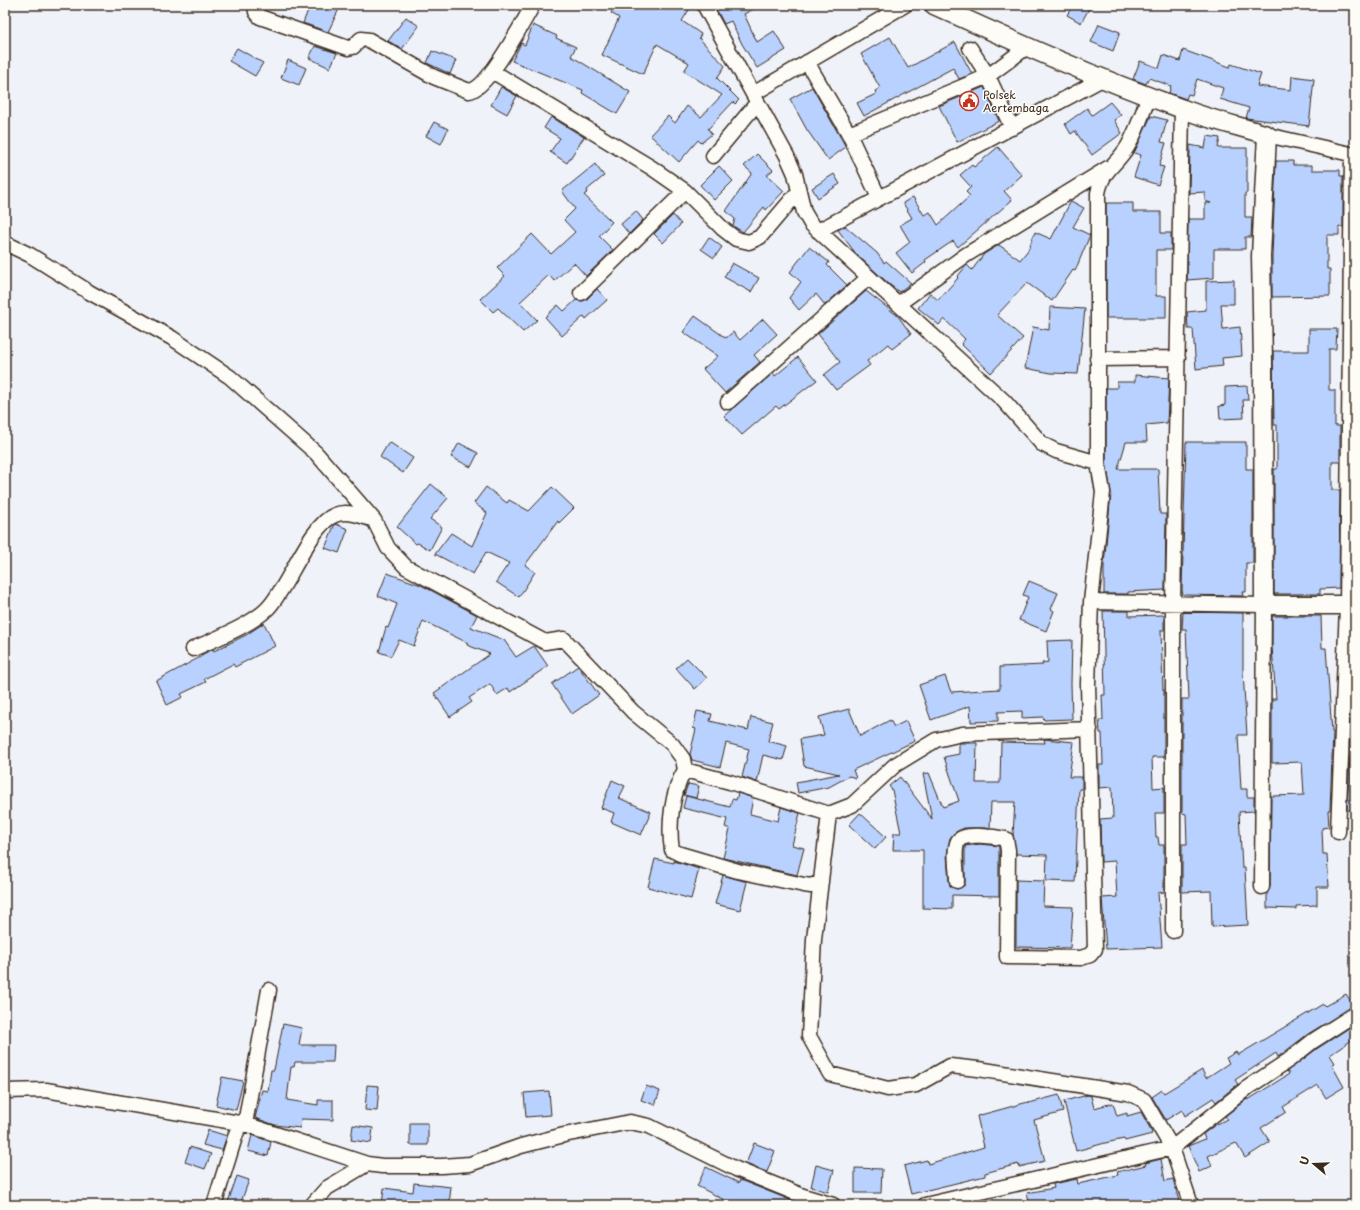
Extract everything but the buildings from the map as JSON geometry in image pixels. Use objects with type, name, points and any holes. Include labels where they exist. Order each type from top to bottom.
[{"type":"street","points":[[256,5],[256,12],[260,17],[348,48],[354,47],[361,39],[369,40],[434,78],[462,89],[474,91],[492,71],[533,5]]},
{"type":"street","points":[[704,5],[790,162],[795,174],[804,212],[811,224],[1004,401],[1042,444],[1056,451],[1098,463]]},
{"type":"street","points":[[713,156],[755,98],[807,62],[905,5]]},
{"type":"street","points":[[934,5],[1027,47],[1182,109],[1267,135],[1354,155],[1351,606],[1338,832]]},
{"type":"street","points":[[849,134],[988,76],[1027,47]]},
{"type":"street","points":[[970,48],[988,76],[1012,128]]},
{"type":"street","points":[[807,62],[849,134],[879,198]]},
{"type":"street","points":[[492,71],[652,168],[685,191],[722,229],[736,239],[749,242],[760,237],[799,191]]},
{"type":"street","points":[[818,231],[1104,78]]},
{"type":"street","points":[[957,881],[958,840],[962,837],[971,836],[996,836],[1006,839],[1008,850],[1007,957],[1081,958],[1090,955],[1095,949],[1088,684],[1091,602],[1103,492],[1098,463],[1098,193],[1104,174],[1115,164],[1129,145],[1149,97]]},
{"type":"street","points":[[1173,931],[1173,604],[1182,109]]},
{"type":"street","points":[[1262,887],[1264,605],[1261,256],[1267,135]]},
{"type":"street","points":[[898,304],[966,255],[1115,164]]},
{"type":"street","points":[[582,293],[685,191]]},
{"type":"street","points":[[5,243],[30,255],[89,292],[172,338],[230,377],[316,453],[374,520],[388,548],[406,566],[545,642],[564,639],[633,712],[672,744],[683,759],[685,770],[677,786],[670,838],[672,850],[680,854],[738,871],[792,883],[811,886],[821,882]]},
{"type":"street","points":[[728,402],[869,277]]},
{"type":"street","points":[[1097,359],[1178,358]]},
{"type":"street","points":[[194,649],[255,618],[267,609],[276,600],[308,544],[324,523],[335,515],[358,514],[374,520]]},
{"type":"street","points":[[1091,602],[1351,606]]},
{"type":"street","points":[[685,770],[730,782],[829,814],[852,805],[895,765],[936,740],[977,733],[1090,729]]},
{"type":"street","points":[[829,814],[814,939],[809,1036],[830,1074],[888,1089],[916,1085],[950,1066],[978,1069],[1128,1093],[1144,1100],[1172,1148],[1191,1205]]},
{"type":"street","points":[[214,1205],[236,1134],[239,1127],[244,1124],[269,990]]},
{"type":"street","points":[[925,1205],[1172,1148],[1247,1088],[1289,1060],[1313,1041],[1355,1014]]},
{"type":"street","points":[[5,1091],[46,1090],[244,1124],[367,1164],[382,1166],[442,1166],[470,1164],[521,1146],[564,1134],[630,1122],[649,1126],[736,1169],[804,1196],[833,1205]]},
{"type":"street","points":[[312,1205],[327,1188],[367,1164]]},
{"type":"place","name":"Polsek Aertembaga","points":[[969,101]]}]
